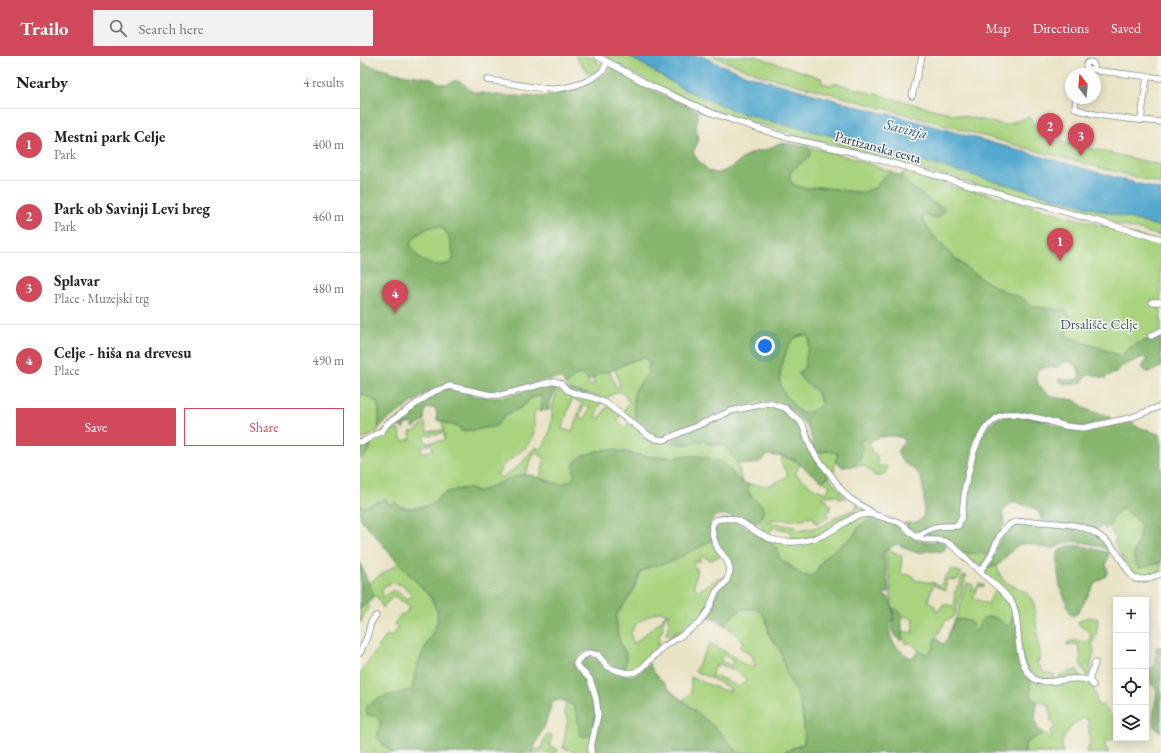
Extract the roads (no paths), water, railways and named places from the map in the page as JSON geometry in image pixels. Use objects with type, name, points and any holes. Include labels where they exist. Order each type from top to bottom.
[{"type":"street","name":"Partizanska cesta","points":[[598,56],[651,86],[712,113],[741,123],[788,138],[856,153],[1161,239]]},
{"type":"street","points":[[912,96],[922,56]]},
{"type":"street","points":[[1088,59],[1094,64],[1094,68]]},
{"type":"street","points":[[487,80],[554,89],[566,88],[594,78],[603,70],[607,62]]},
{"type":"street","points":[[1101,71],[1161,78]]},
{"type":"street","points":[[1141,120],[1147,77]]},
{"type":"street","points":[[1076,104],[1076,108],[1092,113],[1112,117],[1161,122]]},
{"type":"street","points":[[1152,302],[1161,302]]},
{"type":"street","points":[[1150,336],[1161,331]]},
{"type":"street","points":[[360,442],[382,431],[387,424],[420,401],[435,392],[450,386],[491,396],[501,395],[555,381],[561,383],[568,390],[580,395],[591,396],[606,403],[648,435],[656,439],[664,440],[732,411],[769,403],[785,408],[800,421],[811,448],[840,488],[849,498],[874,515]]},
{"type":"street","points":[[917,538],[933,527],[958,526],[962,516],[965,487],[973,454],[986,427],[998,417],[1007,414],[1018,414],[1065,426],[1083,428],[1130,418],[1161,406]]},
{"type":"street","points":[[591,753],[598,714],[596,698],[590,679],[576,664],[578,660],[589,653],[598,655],[608,666],[627,673],[635,672],[642,668],[663,647],[699,623],[709,610],[716,592],[726,582],[730,571],[730,566],[727,560],[718,550],[712,525],[716,520],[723,518],[732,518],[763,536],[787,542],[801,541],[822,536],[862,514],[874,515],[899,522],[917,538],[947,542],[958,550],[1012,603],[1015,611],[1020,654],[1023,663],[1032,678],[1042,682],[1071,678],[1091,682],[1095,662]]},
{"type":"street","points":[[979,570],[983,568],[995,544],[1010,524],[1037,522],[1076,525],[1097,533],[1113,549],[1135,579],[1146,579],[1161,574]]},
{"type":"street","points":[[360,653],[367,637],[371,622],[376,616]]},
{"type":"water","name":"Savinja","points":[[629,56],[702,56],[747,75],[1161,190],[1161,227],[932,164],[908,156],[895,154],[850,140],[773,122],[735,111],[683,89]]},
{"type":"place","name":"Park ob Savinji Levi breg","points":[[1050,146]]},
{"type":"place","name":"Splavar","points":[[1081,156]]},
{"type":"place","name":"Mestni park Celje","points":[[1060,261]]},
{"type":"place","name":"Celje - hiša na drevesu","points":[[395,313]]},
{"type":"park label","name":"Drsališče Celje","points":[[1099,324]]}]
